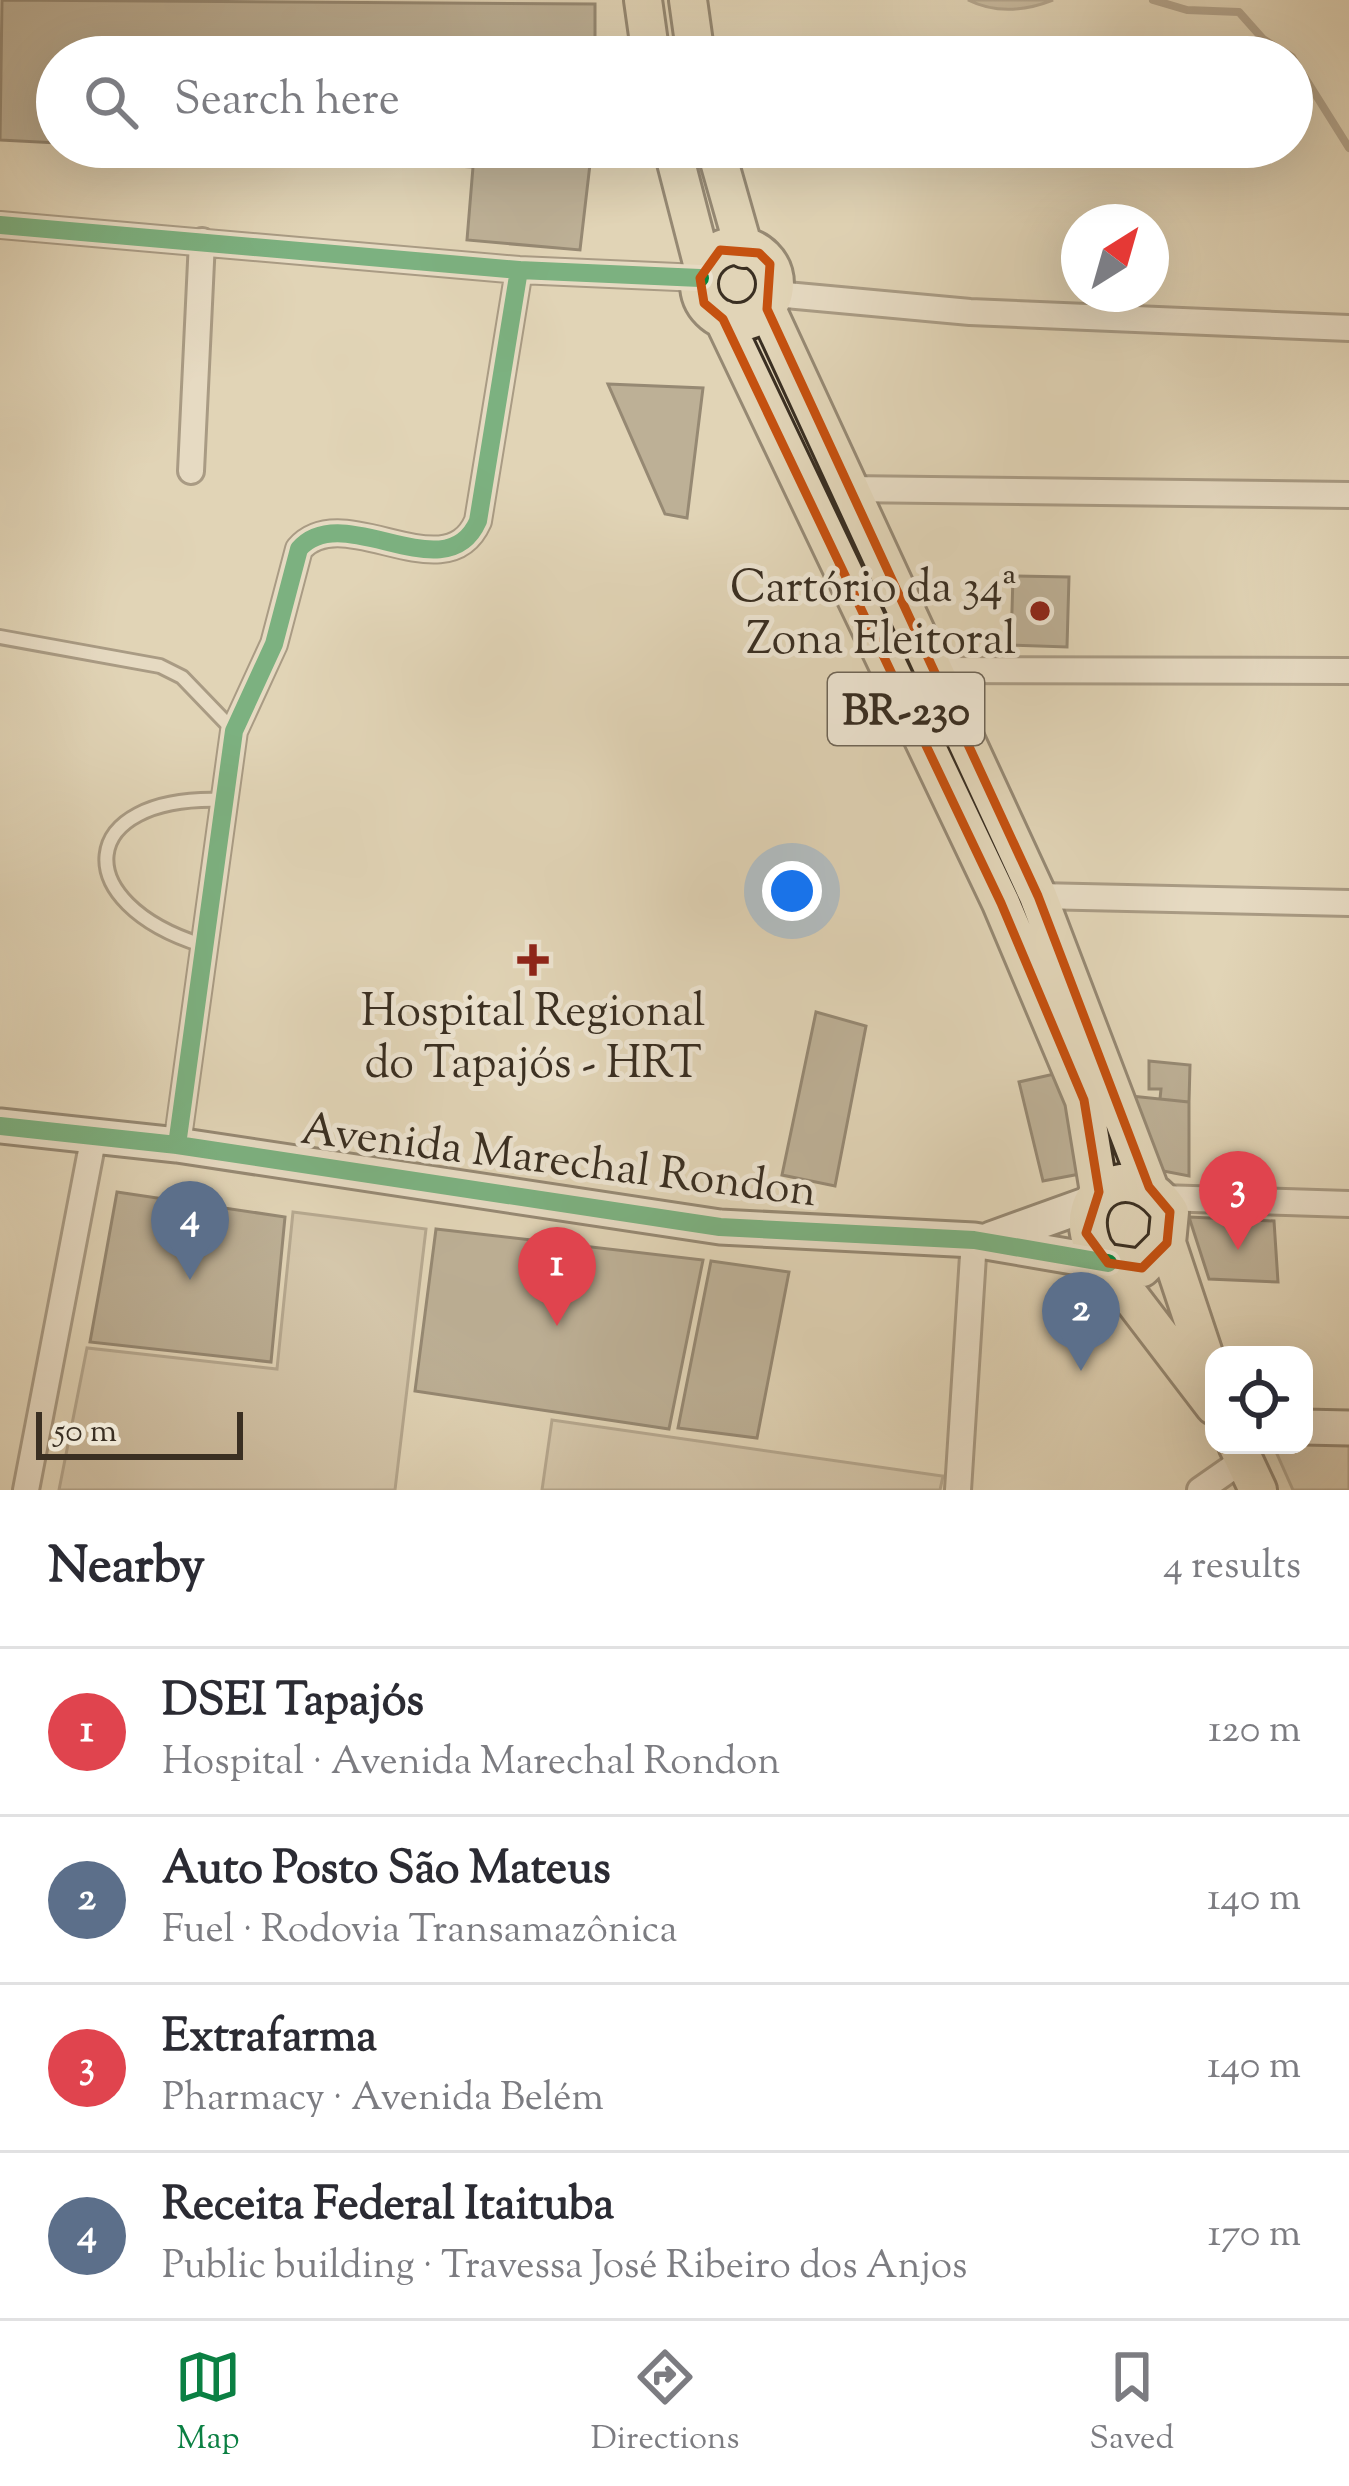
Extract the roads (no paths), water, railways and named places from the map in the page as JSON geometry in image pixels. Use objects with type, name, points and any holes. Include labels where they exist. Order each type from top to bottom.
[{"type":"main road","points":[[643,0],[648,36]]},
{"type":"main road","points":[[688,0],[694,36]]},
{"type":"main road","name":"BR-230","points":[[677,168],[702,272],[704,303],[723,319],[808,507],[1001,903],[1084,1100],[1095,1197],[1086,1233],[1205,1394]]},
{"type":"main road","name":"BR-230","points":[[722,168],[744,249],[770,264],[771,301],[846,489],[1038,896],[1155,1192],[1170,1212],[1167,1244],[1205,1357]]},
{"type":"main road","points":[[702,272],[720,250],[744,249]]},
{"type":"main road","points":[[723,319],[747,321],[771,301]]},
{"type":"main road","points":[[1095,1197],[1121,1182],[1155,1192]]},
{"type":"main road","points":[[1108,1263],[1142,1268],[1167,1244]]},
{"type":"street","points":[[0,225],[519,270],[702,272]]},
{"type":"street","points":[[191,471],[202,241]]},
{"type":"street","points":[[178,1145],[234,730],[274,644],[293,565],[308,538],[326,534],[435,549],[456,548],[471,538],[478,521],[519,270]]},
{"type":"street","points":[[771,301],[1349,328]]},
{"type":"street","points":[[846,489],[1349,495]]},
{"type":"street","points":[[932,670],[1349,671]]},
{"type":"street","points":[[1038,896],[1349,903]]},
{"type":"street","name":"Avenida Marechal Rondon","points":[[0,1126],[178,1145],[720,1227],[979,1240],[1108,1263]]},
{"type":"street","points":[[26,1490],[94,1135]]},
{"type":"street","points":[[1155,1192],[1349,1204]]},
{"type":"street","name":"Avenida Marechal Rondon","points":[[979,1240],[1095,1197]]},
{"type":"street","points":[[958,1490],[979,1240]]},
{"type":"street","points":[[1313,1426],[1349,1428]]},
{"type":"street","points":[[1200,1490],[1246,1465]]},
{"type":"lane","points":[[0,637],[160,666],[182,677],[234,730]]},
{"type":"lane","points":[[202,945],[168,935],[125,906],[111,886],[109,850],[117,828],[135,813],[183,799],[222,800]]},
{"type":"waterway","points":[[1153,0],[1187,10],[1239,12],[1260,36]]},
{"type":"waterway","points":[[1313,91],[1349,148]]},
{"type":"place","name":"Cartório da 34ª Zona Eleitoral","points":[[1040,611]]},
{"type":"place","name":"Hospital Regional do Tapajós - HRT","points":[[533,960]]},
{"type":"place","name":"Extrafarma","points":[[1238,1250]]},
{"type":"place","name":"Receita Federal Itaituba","points":[[190,1280]]},
{"type":"place","name":"DSEI Tapajós","points":[[557,1326]]},
{"type":"place","name":"Auto Posto São Mateus","points":[[1081,1371]]}]
